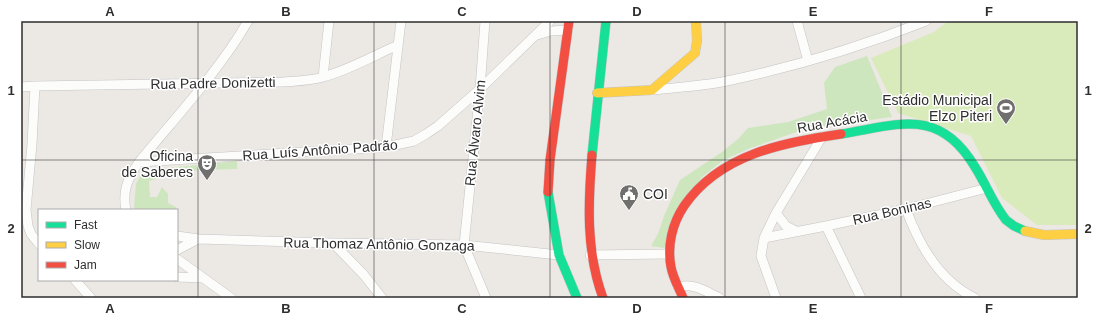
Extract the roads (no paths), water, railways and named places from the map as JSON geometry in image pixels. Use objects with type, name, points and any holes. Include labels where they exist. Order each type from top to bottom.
[{"type":"street","points":[[126,209],[124,198],[125,189],[130,176],[139,162],[204,83],[241,33],[248,21]]},
{"type":"street","points":[[322,77],[329,21]]},
{"type":"street","points":[[386,147],[401,21]]},
{"type":"street","name":"Rua Álvaro Alvim","points":[[464,245],[480,89],[485,21]]},
{"type":"street","name":"Rua Luís Antônio Padrão","points":[[139,162],[386,147],[414,141],[438,126],[480,89],[550,21]]},
{"type":"street","points":[[603,298],[592,269],[590,254],[590,184],[591,156],[606,21]]},
{"type":"street","points":[[652,90],[686,62],[694,53],[697,41],[696,21]]},
{"type":"street","points":[[797,21],[808,61]]},
{"type":"street","points":[[598,93],[652,90],[720,82],[808,61],[884,37],[926,21]]},
{"type":"street","points":[[568,26],[548,181],[550,206],[559,255],[577,298]]},
{"type":"street","name":"Rua Luís Antônio Padrão","points":[[534,37],[568,26]]},
{"type":"street","name":"Rua Padre Donizetti","points":[[21,87],[288,81],[322,77],[398,45]]},
{"type":"street","points":[[35,86],[32,144],[26,210],[28,226],[38,242]]},
{"type":"street","name":"Rua Acácia","points":[[683,298],[671,269],[669,254],[670,239],[673,225],[684,205],[698,186],[721,169],[748,155],[822,137],[906,124],[930,126],[943,132],[959,144],[973,163],[1007,221],[1016,227],[1034,234],[1078,234]]},
{"type":"street","points":[[776,298],[761,256],[764,238],[776,213],[822,137]]},
{"type":"street","name":"Rua Boninas","points":[[764,238],[826,226],[987,188]]},
{"type":"street","points":[[906,208],[912,226],[933,264],[948,280],[975,298]]},
{"type":"street","points":[[776,213],[786,226],[796,231]]},
{"type":"street","points":[[826,226],[861,298]]},
{"type":"street","name":"Rua Thomaz Antônio Gonzaga","points":[[178,236],[199,239],[333,244],[464,245],[559,255]]},
{"type":"street","name":"Rua Thomaz Antônio Gonzaga","points":[[178,249],[199,239]]},
{"type":"street","points":[[333,244],[364,275],[382,298]]},
{"type":"street","points":[[464,245],[486,298]]},
{"type":"street","points":[[590,254],[669,254]]},
{"type":"street","points":[[178,260],[231,298]]},
{"type":"street","points":[[178,277],[203,278]]},
{"type":"street","points":[[76,281],[91,298]]},
{"type":"street","points":[[678,287],[684,285],[692,286],[720,298]]},
{"type":"place","name":"Estádio Municipal Elzo Piteri","points":[[1006,125]]},
{"type":"place","name":"Oficina de Saberes","points":[[207,181]]},
{"type":"place","name":"COI","points":[[629,211]]}]
